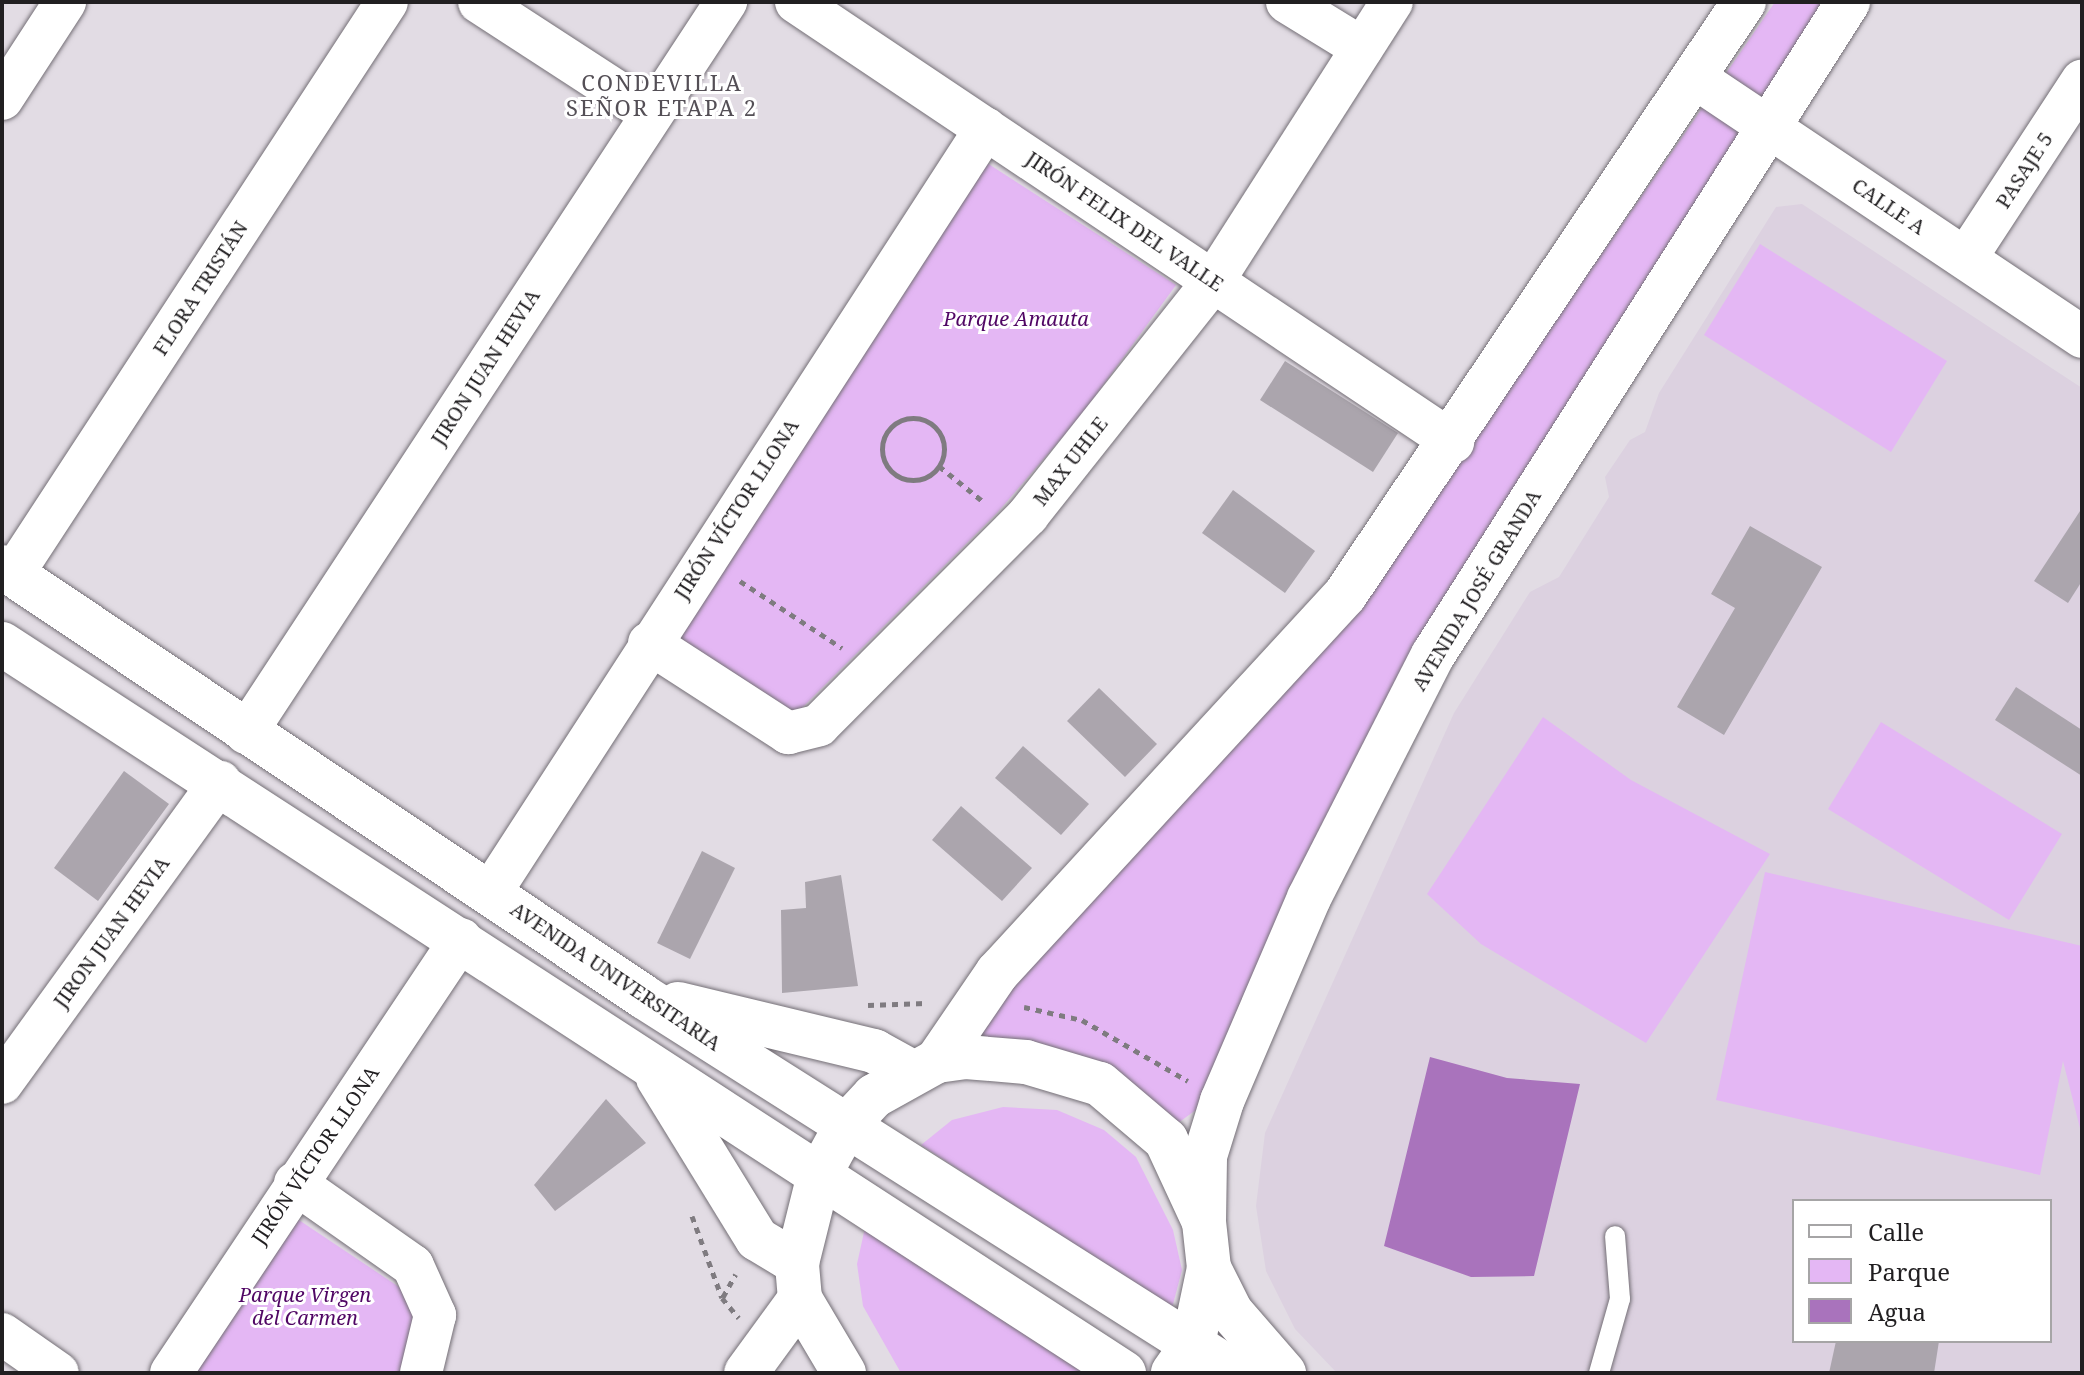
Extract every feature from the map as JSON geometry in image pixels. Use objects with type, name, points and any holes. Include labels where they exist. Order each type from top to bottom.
[{"type":"main road","points":[[746,1373],[798,1281],[819,1175],[846,1126],[874,1096],[924,1067],[997,973],[1345,595],[1453,442],[1744,2]]},
{"type":"main road","name":"AVENIDA JOSÉ GRANDA","points":[[1204,1222],[1205,1156],[1222,1101],[1309,898],[1426,669],[1767,123],[1848,2]]},
{"type":"main road","name":"AVENIDA UNIVERSITARIA","points":[[7,570],[644,997],[846,1126],[1183,1359],[1237,1373]]},
{"type":"main road","points":[[2,644],[220,782],[650,1066],[1124,1373]]},
{"type":"main road","points":[[644,997],[844,1043],[924,1067],[1026,1062],[1100,1084],[1166,1140],[1204,1222],[1209,1268],[1231,1312],[1284,1373]]},
{"type":"main road","points":[[650,1066],[757,1239],[798,1281],[844,1373]]},
{"type":"main road","points":[[1183,1359],[1209,1268]]},
{"type":"street","points":[[2,99],[65,2]]},
{"type":"street","name":"FLORA TRISTÁN","points":[[7,570],[387,2]]},
{"type":"street","points":[[479,2],[650,113]]},
{"type":"street","name":"JIRON JUAN HEVIA","points":[[246,733],[650,113],[726,2]]},
{"type":"street","name":"JIRÓN FELIX DEL VALLE","points":[[796,2],[1453,442]]},
{"type":"street","points":[[1287,2],[1362,48]]},
{"type":"street","name":"MAX UHLE","points":[[649,643],[788,733],[819,725],[1028,515],[1214,280],[1392,2]]},
{"type":"street","name":"CALLE A","points":[[1694,77],[1767,123],[2082,337]]},
{"type":"street","name":"PASAJE 5","points":[[1966,258],[2082,81]]},
{"type":"street","name":"JIRÓN VÍCTOR LLONA","points":[[491,892],[649,643],[986,128]]},
{"type":"street","name":"JIRON JUAN HEVIA","points":[[2,1083],[220,782]]},
{"type":"street","name":"JIRÓN VÍCTOR LLONA","points":[[171,1373],[295,1183],[461,939]]},
{"type":"street","points":[[295,1183],[413,1266],[435,1315],[421,1373]]},
{"type":"street","points":[[2,1334],[58,1373]]},
{"type":"lane","points":[[1599,1373],[1620,1299],[1615,1236]]},
{"type":"path","points":[[906,418],[929,423],[944,443],[939,466],[920,480],[896,477],[882,457],[886,432],[906,418]]},
{"type":"path","points":[[939,466],[993,510]]},
{"type":"path","points":[[735,577],[850,653]]},
{"type":"shaded area","points":[[1802,204],[2082,388],[2082,1373],[1337,1373],[1295,1329],[1266,1271],[1256,1206],[1265,1133],[1454,713],[1530,592],[1559,577],[1609,497],[1605,477],[1630,440],[1645,432],[1659,393],[1776,207]]},
{"type":"green space","points":[[1775,2],[1835,2],[1596,366],[1204,1104],[1178,1123],[970,1033],[1356,611]]},
{"type":"green space","name":"Parque Amauta","points":[[987,163],[1176,285],[1080,417],[997,513],[792,718],[672,638]]},
{"type":"green space","points":[[1760,244],[1947,361],[1891,452],[1704,335]]},
{"type":"green space","points":[[1543,717],[1631,780],[1770,854],[1646,1043],[1481,944],[1427,894]]},
{"type":"green space","points":[[1881,722],[2062,834],[2009,920],[1828,809]]},
{"type":"green space","points":[[1765,872],[2082,946],[2082,1136],[2063,1061],[2040,1175],[1716,1100]]},
{"type":"green space","points":[[1003,1107],[1057,1110],[1104,1130],[1136,1157],[1173,1230],[1182,1270],[1172,1308],[921,1145],[952,1120]]},
{"type":"green space","name":"Parque Virgen del Carmen","points":[[284,1210],[420,1301],[422,1328],[400,1373],[179,1373]]},
{"type":"green space","points":[[866,1223],[1094,1373],[901,1373],[863,1306],[857,1264]]},
{"type":"water","points":[[1430,1057],[1507,1078],[1580,1084],[1534,1276],[1471,1277],[1384,1246]]},
{"type":"building","points":[[1285,361],[1398,433],[1373,472],[1260,400]]},
{"type":"building","points":[[1233,490],[1315,551],[1285,593],[1202,533]]},
{"type":"building","points":[[2082,508],[2082,581],[2068,603],[2034,581]]},
{"type":"building","points":[[1750,526],[1822,567],[1724,735],[1677,707],[1735,608],[1711,594]]},
{"type":"building","points":[[2016,687],[2082,730],[2082,776],[1995,720]]},
{"type":"building","points":[[1099,688],[1157,744],[1125,777],[1067,721]]},
{"type":"building","points":[[1023,746],[1089,804],[1061,835],[995,778]]},
{"type":"building","points":[[124,771],[169,804],[98,901],[54,868]]},
{"type":"building","points":[[961,806],[1032,868],[1002,901],[932,840]]},
{"type":"building","points":[[702,851],[735,868],[690,959],[657,943]]},
{"type":"building","points":[[841,875],[858,986],[782,993],[781,910],[806,908],[805,882]]},
{"type":"building","points":[[606,1099],[646,1143],[555,1211],[534,1185]]},
{"type":"building","points":[[1836,1343],[1939,1343],[1934,1373],[1829,1373]]},
{"type":"district","name":"CONDEVILLA SEÑOR ETAPA 2","points":[[662,94]]}]
